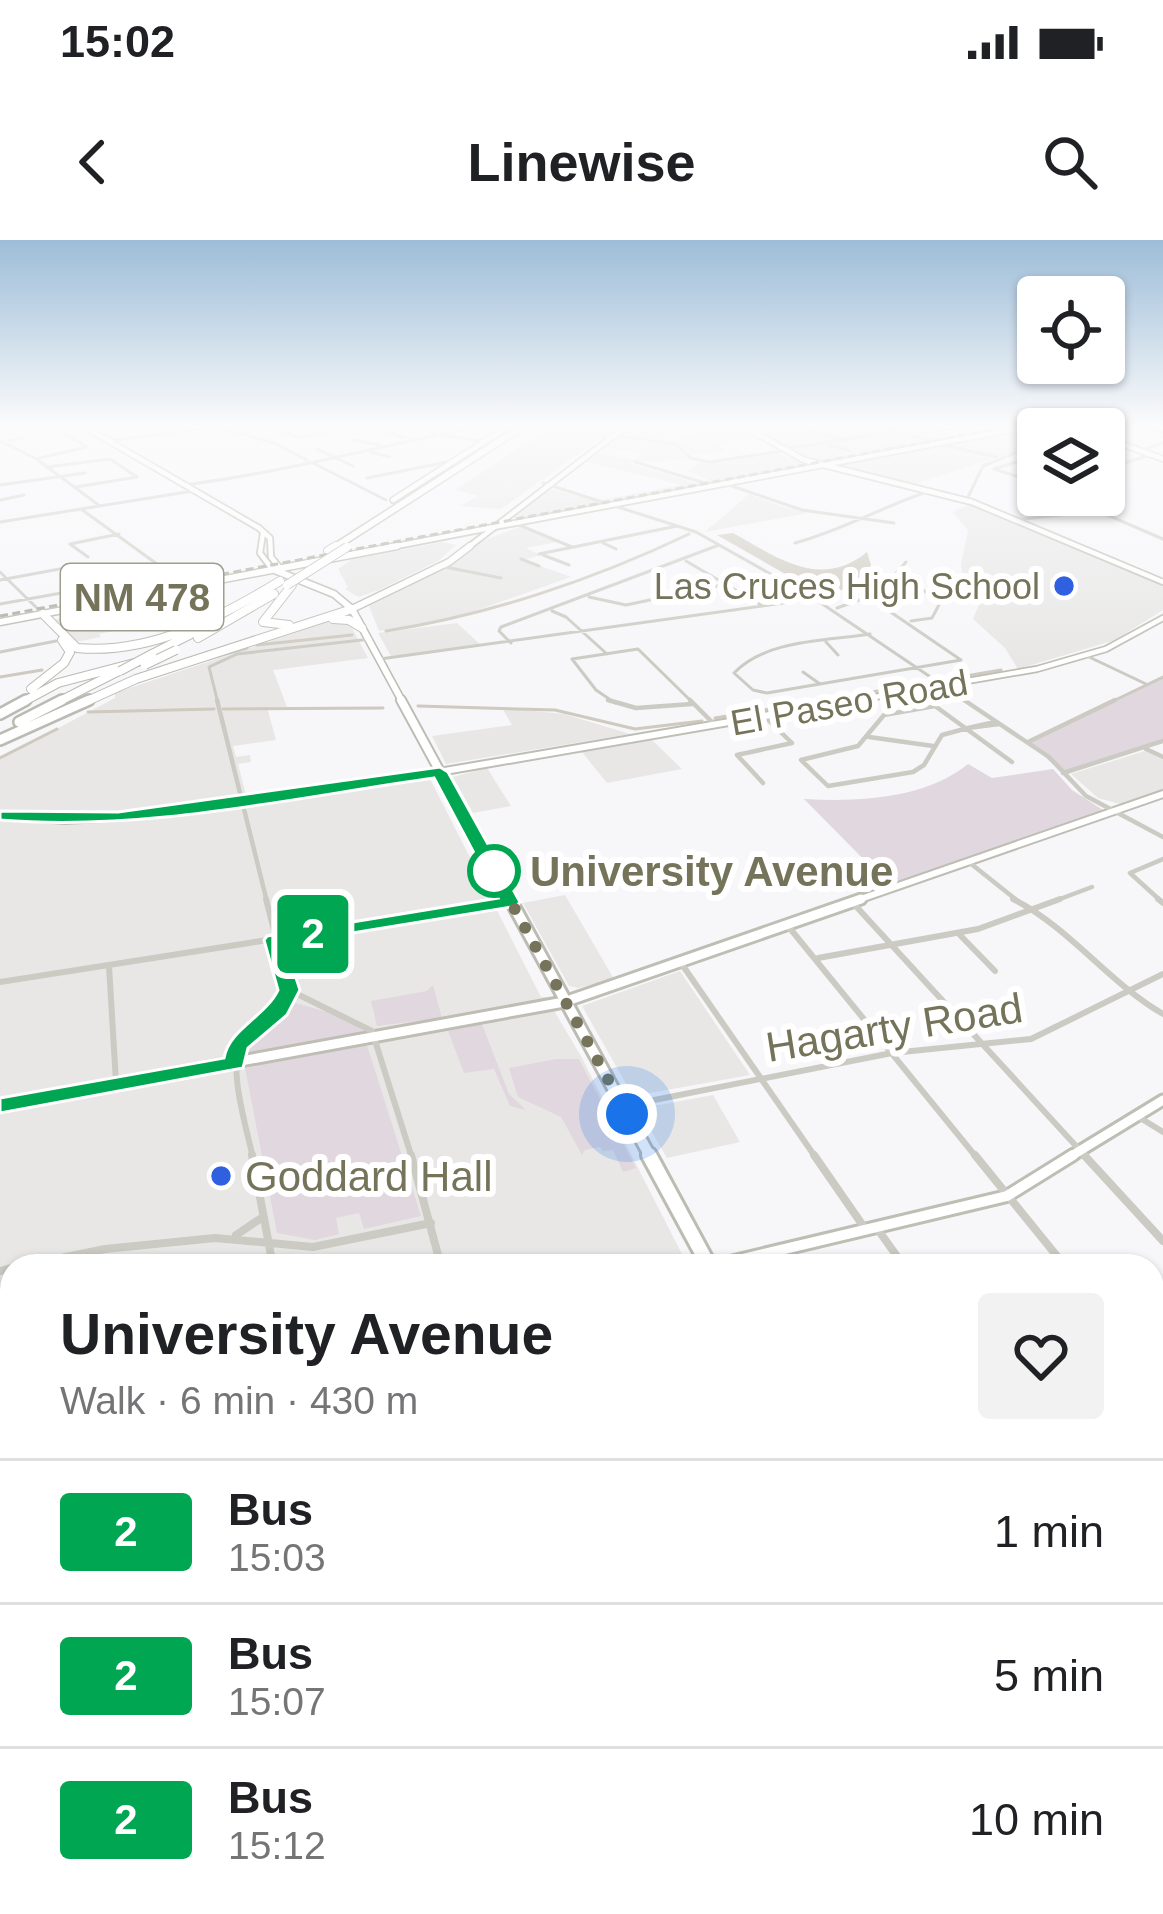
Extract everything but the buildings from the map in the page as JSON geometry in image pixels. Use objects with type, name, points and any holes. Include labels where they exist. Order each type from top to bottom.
[{"type":"highway","points":[[42,615],[77,648],[110,650],[191,626],[286,583],[400,505]]},
{"type":"highway","points":[[0,736],[176,650],[412,505]]},
{"type":"highway","points":[[286,583],[263,622],[280,627],[308,620]]},
{"type":"highway","points":[[0,736],[266,590]]},
{"type":"highway","points":[[0,713],[67,680],[241,641],[353,604]]},
{"type":"highway","points":[[292,630],[353,604]]},
{"type":"highway","points":[[0,713],[70,654],[42,615]]},
{"type":"highway","points":[[0,736],[136,679],[292,630],[338,619],[362,628]]},
{"type":"main road","points":[[353,604],[438,566],[518,505]]},
{"type":"main road","points":[[438,566],[521,505]]},
{"type":"main road","name":"NM 478","points":[[0,623],[486,530]]},
{"type":"main road","name":"NM 478","points":[[278,570],[486,530]]},
{"type":"main road","points":[[430,542],[455,542],[456,550]]},
{"type":"main road","points":[[278,570],[353,604],[370,639]]},
{"type":"main road","points":[[278,570],[340,591],[353,604],[564,1002],[704,1254]]},
{"type":"street","points":[[0,522],[105,505]]},
{"type":"street","points":[[218,505],[263,532],[260,553],[278,570]]},
{"type":"street","name":"NM 478","points":[[486,530],[620,505]]},
{"type":"street","points":[[785,505],[894,523]]},
{"type":"street","points":[[795,543],[840,532],[885,505]]},
{"type":"street","points":[[972,505],[1163,582]]},
{"type":"street","name":"NM 478","points":[[486,530],[615,506]]},
{"type":"street","points":[[615,506],[718,545],[833,609],[1028,742],[1086,796],[1163,837]]},
{"type":"street","points":[[81,509],[187,587],[192,614],[140,624]]},
{"type":"street","points":[[510,515],[529,521]]},
{"type":"street","points":[[1017,520],[1052,516]]},
{"type":"street","points":[[1108,516],[1163,539]]},
{"type":"street","points":[[474,543],[516,526],[572,547]]},
{"type":"street","points":[[569,565],[539,554],[677,526]]},
{"type":"street","points":[[88,557],[70,544],[119,535]]},
{"type":"street","points":[[600,542],[616,550]]},
{"type":"street","points":[[512,644],[499,631],[501,627],[686,561],[718,545]]},
{"type":"street","points":[[686,561],[764,607]]},
{"type":"street","points":[[833,609],[870,598],[896,583],[906,562]]},
{"type":"street","points":[[438,566],[501,578]]},
{"type":"street","points":[[3,579],[65,568]]},
{"type":"street","points":[[0,572],[42,615]]},
{"type":"street","points":[[0,604],[172,572]]},
{"type":"street","points":[[896,583],[922,590],[940,603],[932,618],[907,622]]},
{"type":"street","points":[[586,596],[626,605],[726,584]]},
{"type":"street","points":[[870,598],[961,660],[760,692],[734,669],[768,652],[870,634]]},
{"type":"street","points":[[380,659],[815,599]]},
{"type":"street","points":[[548,610],[607,654]]},
{"type":"street","name":"El Paseo Road","points":[[2,818],[105,818],[440,772],[715,725],[1087,656],[1163,618]]},
{"type":"street","points":[[370,639],[237,654],[209,668],[289,990],[309,1006],[360,1021],[374,1038],[440,1254]]},
{"type":"street","points":[[0,652],[56,641]]},
{"type":"street","points":[[826,642],[838,655]]},
{"type":"street","points":[[940,643],[952,642]]},
{"type":"street","points":[[692,704],[647,710],[602,699],[588,687],[572,659],[638,650],[715,725]]},
{"type":"street","points":[[1087,656],[1146,684]]},
{"type":"street","points":[[803,672],[821,685]]},
{"type":"street","points":[[1028,742],[1163,676]]},
{"type":"street","points":[[1000,723],[968,728],[942,735],[924,765],[914,772],[828,786],[803,757],[851,748],[869,736],[884,716],[935,706],[968,728],[1012,762]]},
{"type":"street","points":[[763,783],[736,755],[792,743],[764,716]]},
{"type":"street","points":[[869,736],[933,746]]},
{"type":"street","points":[[1064,772],[1163,741]]},
{"type":"street","points":[[1143,748],[1163,757]]},
{"type":"street","points":[[0,1106],[564,1002],[1162,795]]},
{"type":"street","points":[[1163,859],[1130,873],[1163,903]]},
{"type":"street","points":[[970,863],[1012,898],[1034,909],[1128,994],[1163,1014]]},
{"type":"street","points":[[817,958],[958,933],[1092,887]]},
{"type":"street","points":[[0,982],[510,902]]},
{"type":"street","points":[[853,903],[1163,1241]]},
{"type":"street","points":[[788,926],[1055,1254]]},
{"type":"street","points":[[958,933],[995,970]]},
{"type":"street","points":[[680,963],[893,1254]]},
{"type":"street","points":[[109,966],[117,1084]]},
{"type":"street","name":"Hagarty Road","points":[[622,1106],[892,1053],[986,1046],[1044,1035],[1163,974]]},
{"type":"street","points":[[270,1254],[235,1063],[237,1045],[279,1011],[289,990]]},
{"type":"street","points":[[763,1254],[1007,1196],[1163,1100]]},
{"type":"street","points":[[1138,1116],[1163,1132]]},
{"type":"street","points":[[229,1238],[263,1217]]},
{"type":"street","points":[[81,1254],[229,1238],[313,1247],[430,1222]]},
{"type":"shaded area","points":[[462,505],[506,505],[501,509]]},
{"type":"shaded area","points":[[530,505],[606,505],[532,519],[513,518]]},
{"type":"shaded area","points":[[736,505],[778,505],[808,513],[705,532]]},
{"type":"shaded area","name":"Las Cruces High School","points":[[973,505],[1163,585],[1163,610],[1115,640],[1018,669],[1005,648],[973,619],[980,602],[963,582],[961,564],[968,530],[953,512]]},
{"type":"shaded area","points":[[519,527],[557,542],[526,548],[540,555],[524,560],[571,577],[452,619],[379,631],[369,606],[443,569],[487,539]]},
{"type":"shaded area","points":[[733,533],[798,566],[832,569],[867,552],[871,565],[861,583],[824,596],[717,535]]},
{"type":"shaded area","points":[[442,542],[456,545],[438,561],[381,589],[359,597],[345,589],[338,569],[352,559]]},
{"type":"shaded area","points":[[133,601],[138,626],[99,634],[101,637],[75,642],[54,620]]},
{"type":"shaded area","points":[[327,622],[350,624],[368,658],[273,670],[287,707],[267,707],[276,740],[233,746],[236,757],[250,755],[251,762],[238,764],[248,803],[430,779],[541,997],[546,997],[582,1058],[682,1254],[0,1254],[0,759],[115,698],[115,693]]},
{"type":"shaded area","points":[[457,623],[482,646],[391,656],[378,633]]},
{"type":"shaded area","points":[[1163,677],[1163,742],[1063,773],[1028,742]]},
{"type":"shaded area","points":[[502,708],[564,714],[630,734],[446,764],[432,736],[512,725]]},
{"type":"shaded area","points":[[652,740],[682,769],[607,783],[582,752]]},
{"type":"shaded area","points":[[1145,751],[1163,760],[1163,790],[1120,804],[1098,798],[1071,774]]},
{"type":"shaded area","points":[[968,764],[992,778],[1053,769],[1072,790],[1103,810],[889,885],[804,799],[890,796],[932,785]]},
{"type":"shaded area","points":[[487,768],[511,806],[473,813],[453,777]]},
{"type":"shaded area","points":[[565,895],[614,979],[569,986],[523,903]]},
{"type":"shaded area","points":[[680,971],[750,1075],[633,1096],[582,1006]]},
{"type":"shaded area","points":[[433,985],[442,1018],[377,1026],[371,1001],[427,991]]},
{"type":"shaded area","points":[[292,1002],[342,1016],[367,1032],[239,1055],[253,1032]]},
{"type":"shaded area","points":[[482,1024],[509,1094],[526,1110],[510,1106],[494,1069],[464,1073],[448,1031]]},
{"type":"shaded area","points":[[367,1045],[421,1216],[364,1229],[359,1213],[336,1218],[339,1234],[315,1240],[277,1233],[245,1068]]},
{"type":"shaded area","points":[[579,1059],[636,1168],[623,1172],[613,1150],[600,1147],[582,1155],[561,1117],[518,1097],[509,1068]]},
{"type":"shaded area","points":[[713,1095],[740,1142],[667,1158],[641,1113],[643,1108]]},
{"type":"waterway","points":[[386,631],[541,593],[689,534]]},
{"type":"waterway","points":[[521,559],[539,566]]},
{"type":"waterway","points":[[257,645],[352,635]]},
{"type":"waterway","points":[[208,659],[247,648]]},
{"type":"waterway","points":[[0,677],[42,670]]},
{"type":"waterway","points":[[942,680],[1001,670]]},
{"type":"waterway","points":[[715,718],[932,682]]},
{"type":"waterway","points":[[418,706],[555,710],[635,729],[702,721]]},
{"type":"waterway","points":[[223,709],[383,708]]},
{"type":"waterway","points":[[88,712],[214,709]]},
{"type":"waterway","points":[[0,758],[57,729]]},
{"type":"railway","points":[[0,616],[590,505]]},
{"type":"bus line","name":"2","points":[[0,815],[65,820],[118,817],[440,772],[510,902],[274,940],[289,990],[279,1011],[237,1045],[235,1063],[0,1105]]},
{"type":"place","name":"Las Cruces High School","points":[[1064,586]]},
{"type":"place","name":"University Avenue","points":[[494,871]]},
{"type":"place","name":"Goddard Hall","points":[[221,1176]]},
{"type":"route","points":[[494,871],[627,1114]]}]
